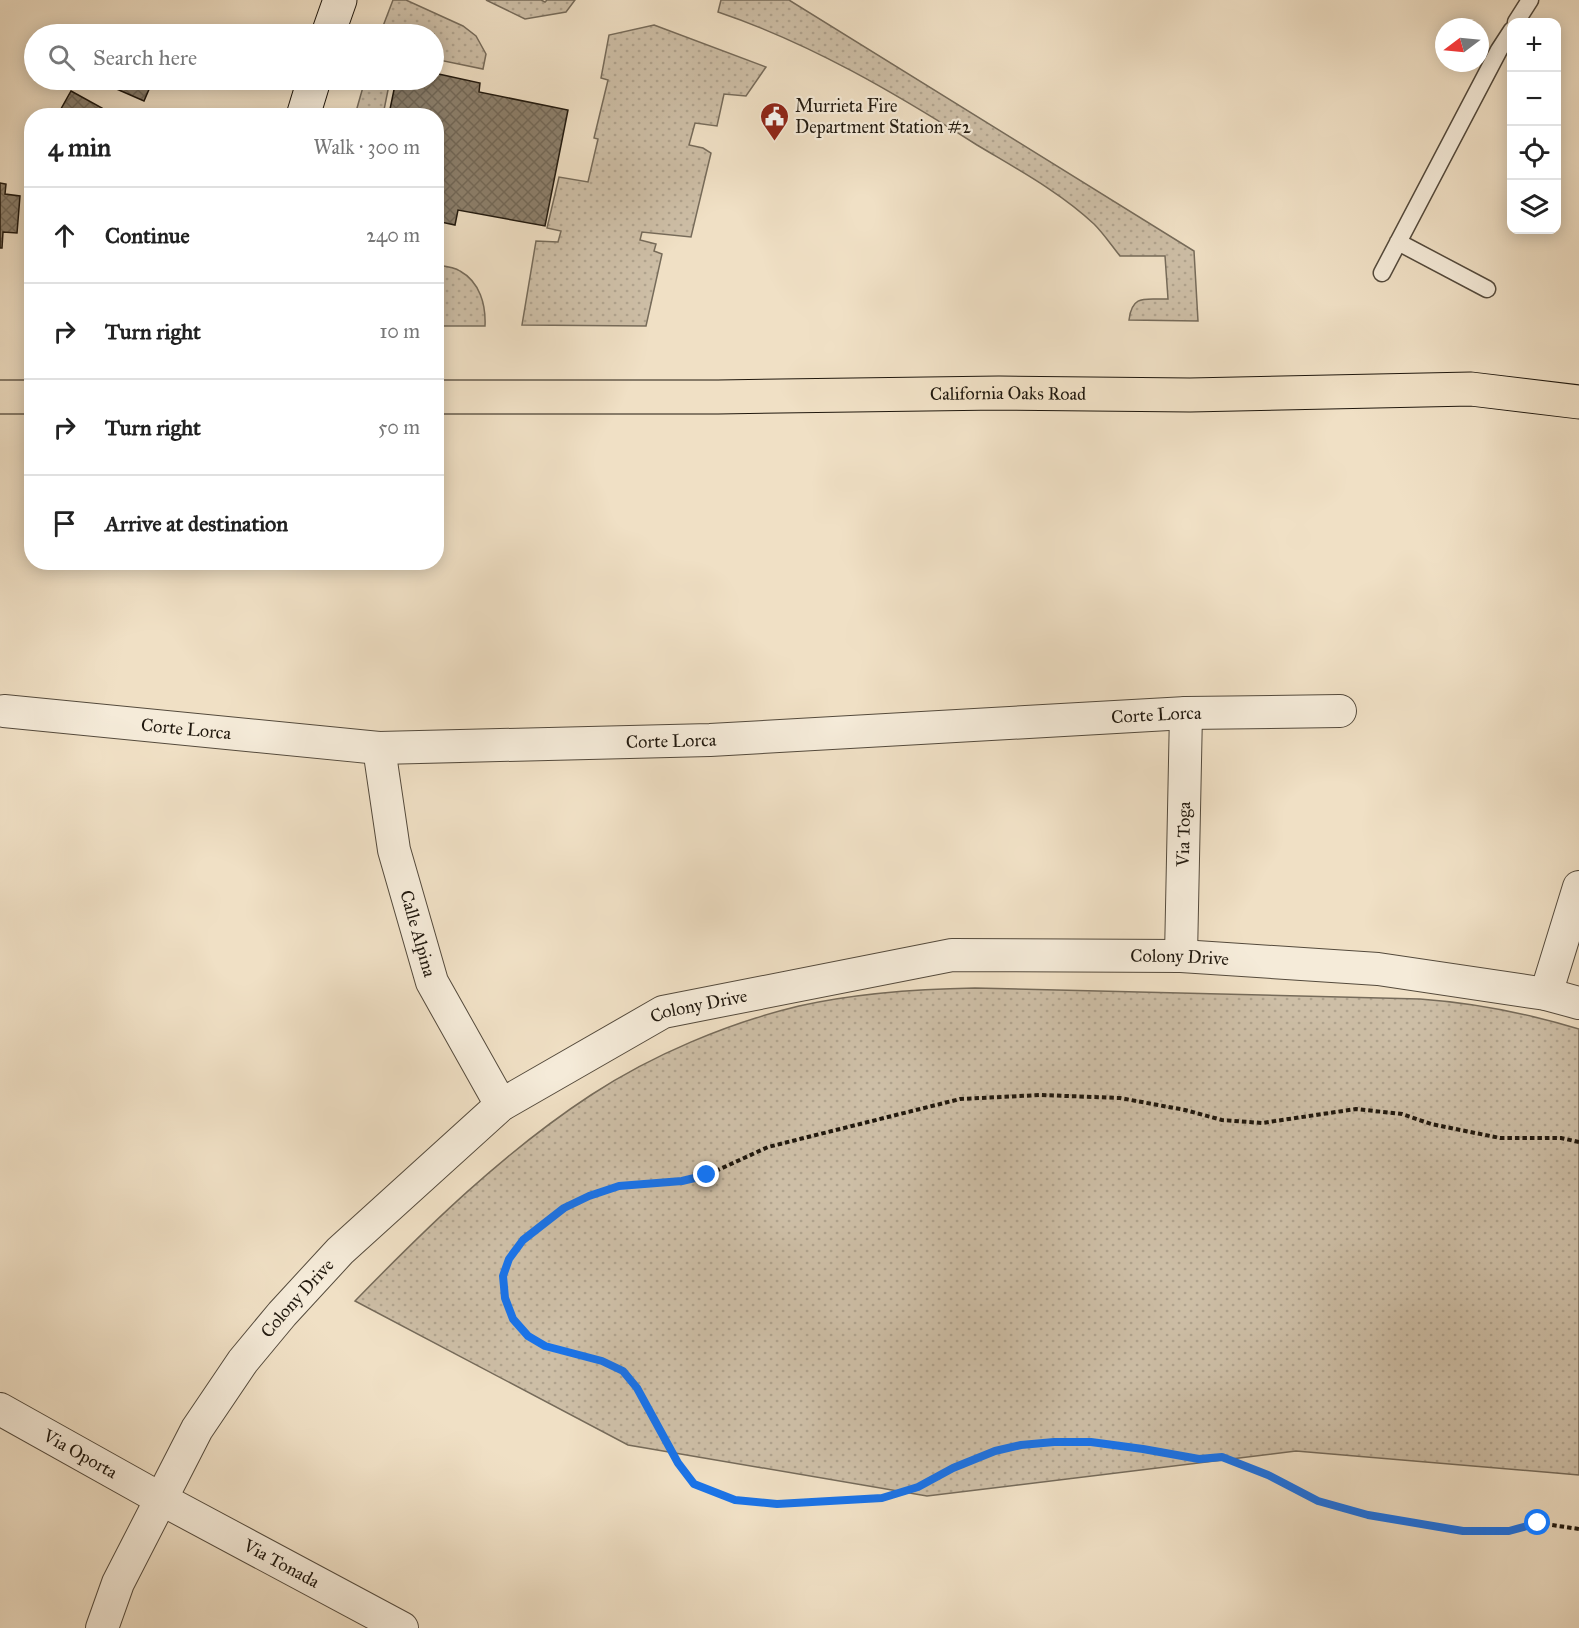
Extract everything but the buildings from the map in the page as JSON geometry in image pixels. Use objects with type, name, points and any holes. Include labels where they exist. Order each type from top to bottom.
[{"type":"main road","points":[[331,24],[339,0]]},
{"type":"main road","points":[[305,108],[311,90]]},
{"type":"main road","name":"California Oaks Road","points":[[444,397],[718,397],[999,393],[1190,395],[1471,389],[1579,402]]},
{"type":"main road","points":[[0,397],[24,398]]},
{"type":"street","name":"Corte Lorca","points":[[4,711],[379,748],[710,740],[1185,713],[1340,711]]},
{"type":"street","name":"Via Toga","points":[[1181,956],[1185,713]]},
{"type":"street","name":"Calle Alpina","points":[[379,748],[394,850],[432,982],[501,1105]]},
{"type":"street","points":[[1546,994],[1579,887]]},
{"type":"street","name":"Colony Drive","points":[[102,1628],[118,1583],[198,1429],[243,1361],[282,1314],[340,1251],[501,1105],[663,1012],[951,955],[1181,956],[1378,969],[1546,994],[1579,1003]]},
{"type":"street","name":"Via Oporta","points":[[0,1409],[160,1499]]},
{"type":"street","name":"Via Tonada","points":[[160,1499],[402,1628]]},
{"type":"lane","points":[[1519,18],[1530,0]]},
{"type":"lane","points":[[1382,273],[1507,38]]},
{"type":"lane","points":[[1398,242],[1487,289]]},
{"type":"path","points":[[1579,1142],[1561,1138],[1500,1138],[1431,1124],[1402,1114],[1356,1109],[1262,1123],[1222,1120],[1185,1110],[1120,1098],[1041,1095],[960,1100],[768,1147],[707,1175],[682,1181],[619,1186],[589,1196],[564,1208],[523,1240],[509,1259],[503,1276],[505,1298],[513,1319],[528,1336],[545,1346],[602,1361],[623,1371],[637,1388],[678,1463],[694,1484],[735,1500],[777,1504],[882,1498],[918,1487],[953,1468],[995,1451],[1021,1445],[1091,1442],[1199,1459],[1222,1457],[1268,1475],[1318,1501],[1368,1515],[1463,1531],[1509,1531],[1538,1523],[1579,1529]]},
{"type":"shaded area","points":[[393,0],[406,0],[463,26],[476,36],[486,54],[483,69],[444,61],[444,24],[384,24]]},
{"type":"shaded area","points":[[486,0],[541,0],[545,2],[547,0],[575,0],[566,12],[525,19]]},
{"type":"shaded area","points":[[721,0],[789,0],[1194,251],[1198,321],[1129,320],[1133,305],[1137,302],[1147,299],[1168,299],[1165,256],[1120,256],[1081,212],[1038,182],[915,107],[819,54],[752,24],[718,12]]},
{"type":"shaded area","points":[[654,25],[766,67],[746,96],[724,94],[717,126],[695,123],[689,145],[703,148],[711,153],[691,237],[642,232],[640,240],[656,244],[654,251],[662,254],[646,326],[522,325],[536,241],[558,242],[561,231],[547,228],[559,177],[588,182],[598,139],[594,138],[608,80],[601,78],[609,35]]},
{"type":"shaded area","points":[[362,90],[388,90],[384,108],[357,108]]},
{"type":"shaded area","points":[[444,266],[458,270],[467,276],[477,288],[483,302],[485,326],[444,326]]},
{"type":"shaded area","points":[[975,988],[1420,999],[1500,1010],[1579,1029],[1579,1475],[1296,1451],[927,1496],[628,1445],[355,1301],[438,1218],[497,1166],[559,1117],[639,1067],[718,1031],[799,1006],[886,992]]},
{"type":"place","name":"Murrieta Fire Department Station #2","points":[[774,142]]},
{"type":"route","points":[[707,1175],[682,1181],[619,1186],[589,1196],[564,1208],[523,1240],[509,1259],[503,1276],[505,1298],[513,1319],[528,1336],[545,1346],[602,1361],[623,1371],[637,1388],[678,1463],[694,1484],[735,1500],[777,1504],[882,1498],[918,1487],[953,1468],[995,1451],[1021,1445],[1091,1442],[1199,1459],[1222,1457],[1242,1463],[1318,1501],[1368,1515],[1463,1531],[1509,1531],[1538,1523]]}]
